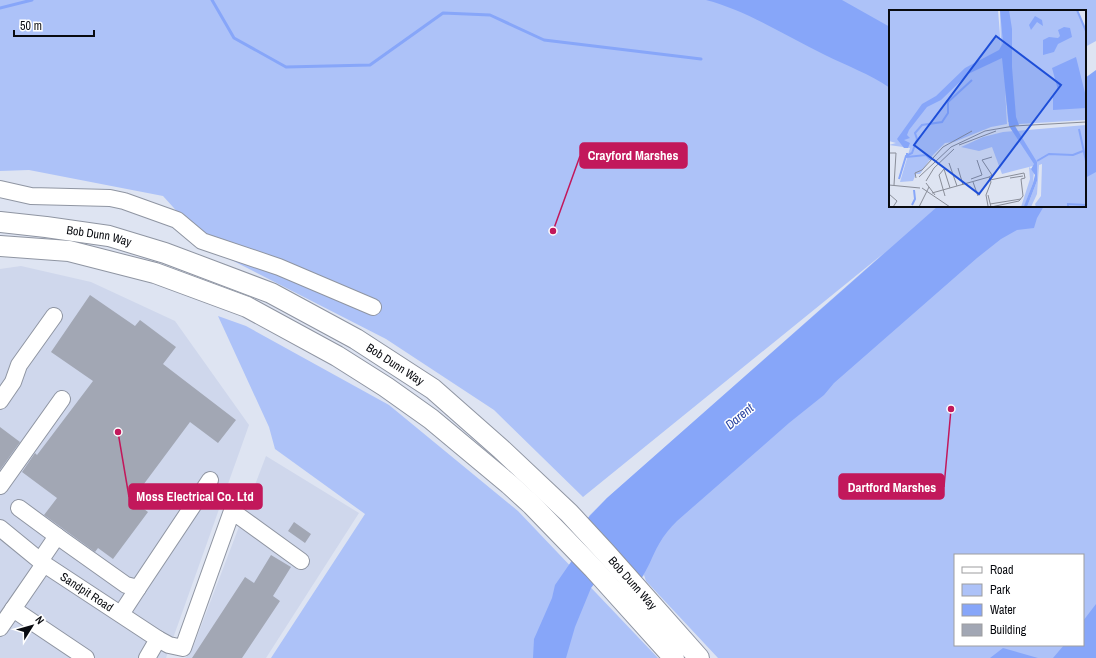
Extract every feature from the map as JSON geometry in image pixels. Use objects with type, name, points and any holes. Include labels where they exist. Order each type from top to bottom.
[{"type":"main road","name":"Bob Dunn Way","points":[[0,222],[109,236],[165,253],[270,293],[356,339],[433,389],[501,449],[569,513],[642,608],[674,658]]},
{"type":"main road","name":"Bob Dunn Way","points":[[0,246],[69,251],[155,273],[247,307],[337,356],[403,399],[444,429],[488,466],[642,608],[699,658]]},
{"type":"street","points":[[0,188],[31,196],[110,198],[124,201],[177,220],[202,241],[279,267],[373,306]]},
{"type":"street","points":[[0,401],[13,382],[19,365],[54,316]]},
{"type":"street","points":[[0,486],[62,399]]},
{"type":"street","points":[[121,614],[210,480]]},
{"type":"street","points":[[19,508],[126,585],[138,588]]},
{"type":"street","name":"Sandpit Road","points":[[0,528],[42,562],[158,639],[183,648],[232,511],[301,561]]},
{"type":"street","points":[[0,628],[57,536]]},
{"type":"street","points":[[13,609],[86,658]]},
{"type":"street","points":[[147,658],[158,639]]},
{"type":"shaded area","points":[[21,266],[91,282],[175,321],[249,425],[166,658],[0,658],[0,269]]},
{"type":"shaded area","points":[[266,456],[359,513],[266,658],[185,658],[189,654],[195,642]]},
{"type":"green space","points":[[0,0],[1096,0],[1096,41],[1086,46],[1086,10],[889,10],[889,207],[1086,207],[1086,142],[1096,135],[1096,658],[718,658],[646,581],[644,575],[639,581],[589,516],[607,498],[884,253],[583,497],[494,410],[386,339],[212,250],[163,196],[29,170],[0,171]]},
{"type":"green space","points":[[218,316],[246,326],[389,405],[518,511],[658,658],[271,658],[365,514],[275,449],[269,427]]},
{"type":"water","points":[[706,0],[842,0],[889,26],[889,87],[866,74],[825,55],[767,24],[722,5]]},
{"type":"water","points":[[1096,70],[1096,172],[1086,177],[1086,77]]},
{"type":"water","name":"Darent","points":[[937,207],[1043,207],[1037,218],[1034,228],[1017,230],[1001,239],[977,258],[834,383],[824,395],[789,423],[677,521],[661,541],[639,581],[616,556],[591,588],[575,627],[566,658],[533,658],[534,639],[552,598],[555,585],[593,530],[585,521],[607,498]]},
{"type":"water","points":[[1096,604],[1096,658],[1053,658],[1063,646],[1084,646],[1084,620]]},
{"type":"water","points":[[1003,648],[1038,658],[990,658]]},
{"type":"building","points":[[90,295],[135,326],[140,320],[176,347],[163,364],[236,420],[218,443],[190,422],[132,500],[148,512],[113,559],[98,548],[95,552],[44,515],[57,498],[22,472],[35,453],[37,455],[93,381],[51,352]]},
{"type":"building","points":[[0,427],[20,442],[0,470]]},
{"type":"building","points":[[294,522],[311,534],[305,543],[288,531]]},
{"type":"building","points":[[271,555],[291,567],[273,596],[280,601],[242,658],[192,658],[245,577],[254,583]]},
{"type":"waterway","points":[[0,8],[32,0]]},
{"type":"waterway","points":[[212,0],[234,38],[286,67],[370,65],[443,13],[490,15],[544,40],[701,59]]},
{"type":"place","name":"Crayford Marshes","points":[[553,231]]},
{"type":"place","name":"Dartford Marshes","points":[[951,409]]},
{"type":"place","name":"Moss Electrical Co. Ltd","points":[[118,432]]}]
